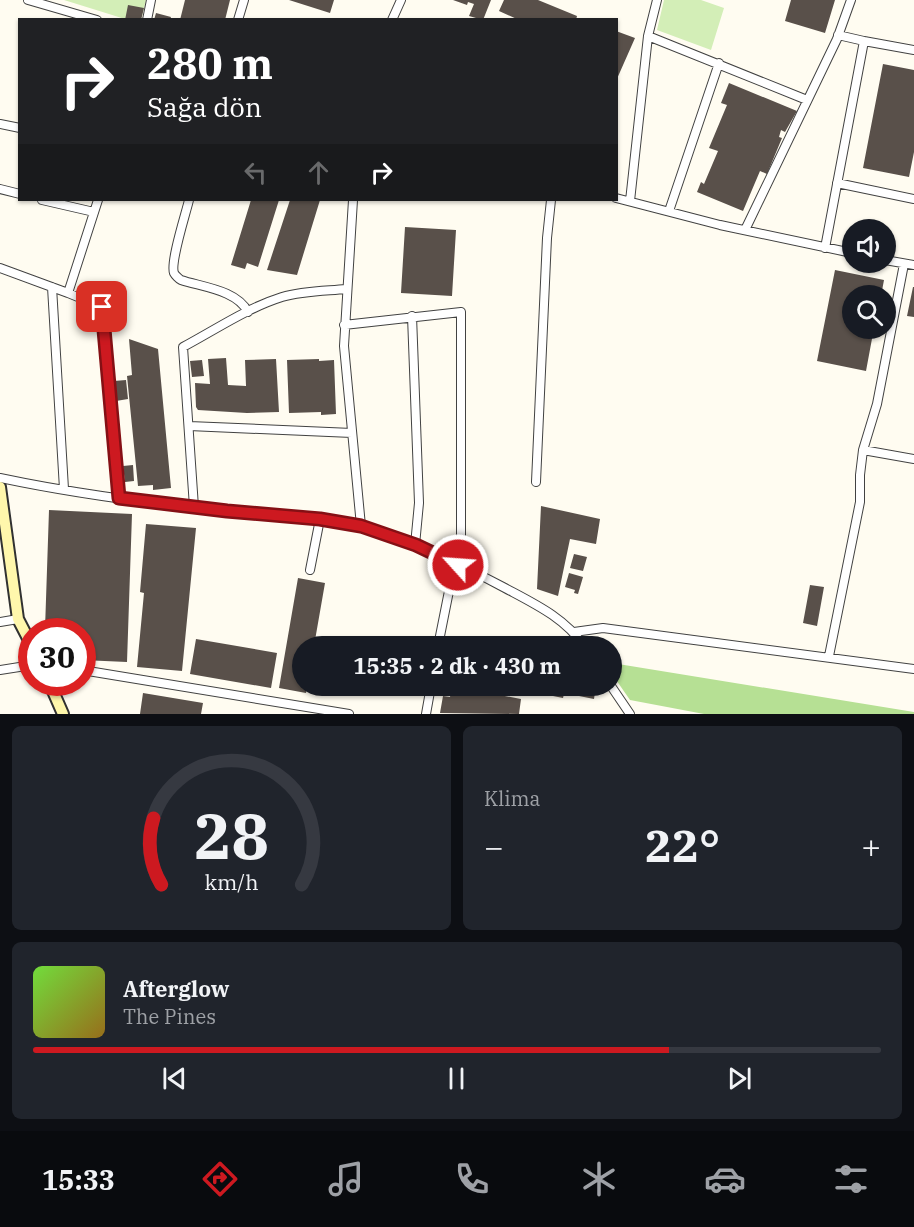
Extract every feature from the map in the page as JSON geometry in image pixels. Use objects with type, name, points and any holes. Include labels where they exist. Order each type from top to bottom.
[{"type":"street","points":[[28,0],[90,18]]},
{"type":"street","points":[[147,18],[151,0]]},
{"type":"street","points":[[239,18],[244,0]]},
{"type":"street","points":[[393,18],[401,0]]},
{"type":"street","points":[[630,201],[648,36],[657,0]]},
{"type":"street","points":[[745,230],[838,35],[850,0]]},
{"type":"street","points":[[838,35],[914,50]]},
{"type":"street","points":[[648,36],[807,100]]},
{"type":"street","points":[[825,248],[864,41]]},
{"type":"street","points":[[669,212],[718,63]]},
{"type":"street","points":[[0,124],[18,128]]},
{"type":"street","points":[[837,183],[914,199]]},
{"type":"street","points":[[0,189],[18,194]]},
{"type":"street","points":[[618,198],[842,252]]},
{"type":"street","points":[[46,201],[94,212]]},
{"type":"street","points":[[68,293],[98,201]]},
{"type":"street","points":[[189,201],[175,255],[174,274],[181,280],[236,298],[244,304],[248,312]]},
{"type":"street","points":[[353,201],[344,346],[361,526]]},
{"type":"street","points":[[536,482],[550,201]]},
{"type":"street","points":[[896,262],[914,265]]},
{"type":"street","points":[[829,657],[860,502],[863,450],[879,396],[904,264]]},
{"type":"street","points":[[0,268],[102,307],[119,498]]},
{"type":"street","points":[[52,287],[64,489]]},
{"type":"street","points":[[194,507],[183,347],[248,312],[283,297],[346,289]]},
{"type":"street","points":[[344,325],[461,312],[461,538],[458,565],[451,581],[440,636]]},
{"type":"street","points":[[412,316],[419,503],[416,545]]},
{"type":"street","points":[[189,426],[352,433]]},
{"type":"street","points":[[863,450],[914,459]]},
{"type":"street","points":[[0,478],[119,498],[320,519],[361,526],[416,545],[458,565],[540,607],[577,636]]},
{"type":"street","points":[[0,487],[3,528],[18,619],[0,622]]},
{"type":"street","points":[[310,570],[320,519]]},
{"type":"street","points":[[574,632],[603,628],[914,669]]},
{"type":"street","points":[[0,670],[18,667]]},
{"type":"street","points":[[96,672],[349,714]]},
{"type":"street","points":[[55,696],[63,714]]},
{"type":"street","points":[[426,714],[429,696]]},
{"type":"street","points":[[618,696],[630,714]]},
{"type":"green space","points":[[64,0],[146,0],[142,18],[122,18]]},
{"type":"green space","points":[[664,0],[701,0],[724,8],[711,50],[657,30]]},
{"type":"green space","points":[[622,665],[914,712],[914,714],[704,714],[630,700],[622,688]]},
{"type":"building","points":[[185,0],[230,0],[226,18],[180,18]]},
{"type":"building","points":[[289,0],[334,0],[330,13]]},
{"type":"building","points":[[453,0],[491,0],[484,18],[469,16],[474,4],[468,2],[467,5]]},
{"type":"building","points":[[504,0],[538,0],[577,16],[576,18],[515,18],[499,11]]},
{"type":"building","points":[[791,0],[835,0],[825,33],[785,21]]},
{"type":"building","points":[[128,5],[144,8],[142,18],[125,18]]},
{"type":"building","points":[[156,13],[171,17],[171,18],[155,18]]},
{"type":"building","points":[[618,32],[635,38],[618,76]]},
{"type":"building","points":[[883,64],[914,70],[914,152],[909,177],[863,168]]},
{"type":"building","points":[[729,83],[797,111],[785,132],[781,130],[779,137],[782,138],[767,174],[760,171],[743,211],[697,192],[701,182],[704,184],[718,151],[709,148],[727,105],[721,103]]},
{"type":"building","points":[[251,201],[279,201],[258,267],[247,263],[245,269],[231,265]]},
{"type":"building","points":[[290,201],[320,201],[297,275],[267,270]]},
{"type":"building","points":[[405,227],[456,230],[452,296],[401,293]]},
{"type":"building","points":[[835,270],[884,280],[883,285],[842,285],[842,339],[872,339],[866,371],[817,361]]},
{"type":"building","points":[[914,287],[914,317],[907,316]]},
{"type":"building","points":[[129,339],[158,349],[171,488],[153,490],[153,485],[138,486],[127,376],[132,375]]},
{"type":"building","points":[[226,358],[228,385],[246,386],[245,360],[276,359],[279,412],[198,410],[195,383],[210,384],[208,359]]},
{"type":"building","points":[[319,359],[319,361],[334,360],[336,414],[289,413],[287,360]]},
{"type":"building","points":[[202,360],[204,376],[192,377],[190,361]]},
{"type":"building","points":[[126,380],[128,399],[116,401],[114,381]]},
{"type":"building","points":[[133,465],[134,481],[125,482],[123,466]]},
{"type":"building","points":[[541,506],[600,519],[596,544],[570,539],[558,596],[537,589]]},
{"type":"building","points":[[49,510],[132,514],[127,662],[96,661],[96,618],[45,618]]},
{"type":"building","points":[[146,524],[196,528],[182,671],[137,667],[144,593],[140,592]]},
{"type":"building","points":[[574,554],[587,557],[583,571],[570,568]]},
{"type":"building","points":[[569,573],[583,577],[578,594],[574,593],[575,590],[565,587]]},
{"type":"building","points":[[298,578],[325,583],[316,636],[292,636],[292,690],[279,688]]},
{"type":"building","points":[[810,585],[824,587],[817,626],[803,623]]},
{"type":"building","points":[[196,639],[277,653],[271,688],[190,674]]},
{"type":"building","points":[[143,693],[203,703],[201,714],[140,714]]},
{"type":"building","points":[[443,696],[505,696],[521,699],[519,714],[440,713]]},
{"type":"building","points":[[579,696],[594,696],[594,699]]},
{"type":"route","points":[[102,307],[119,498],[320,519],[361,526],[416,545],[458,565]]}]
